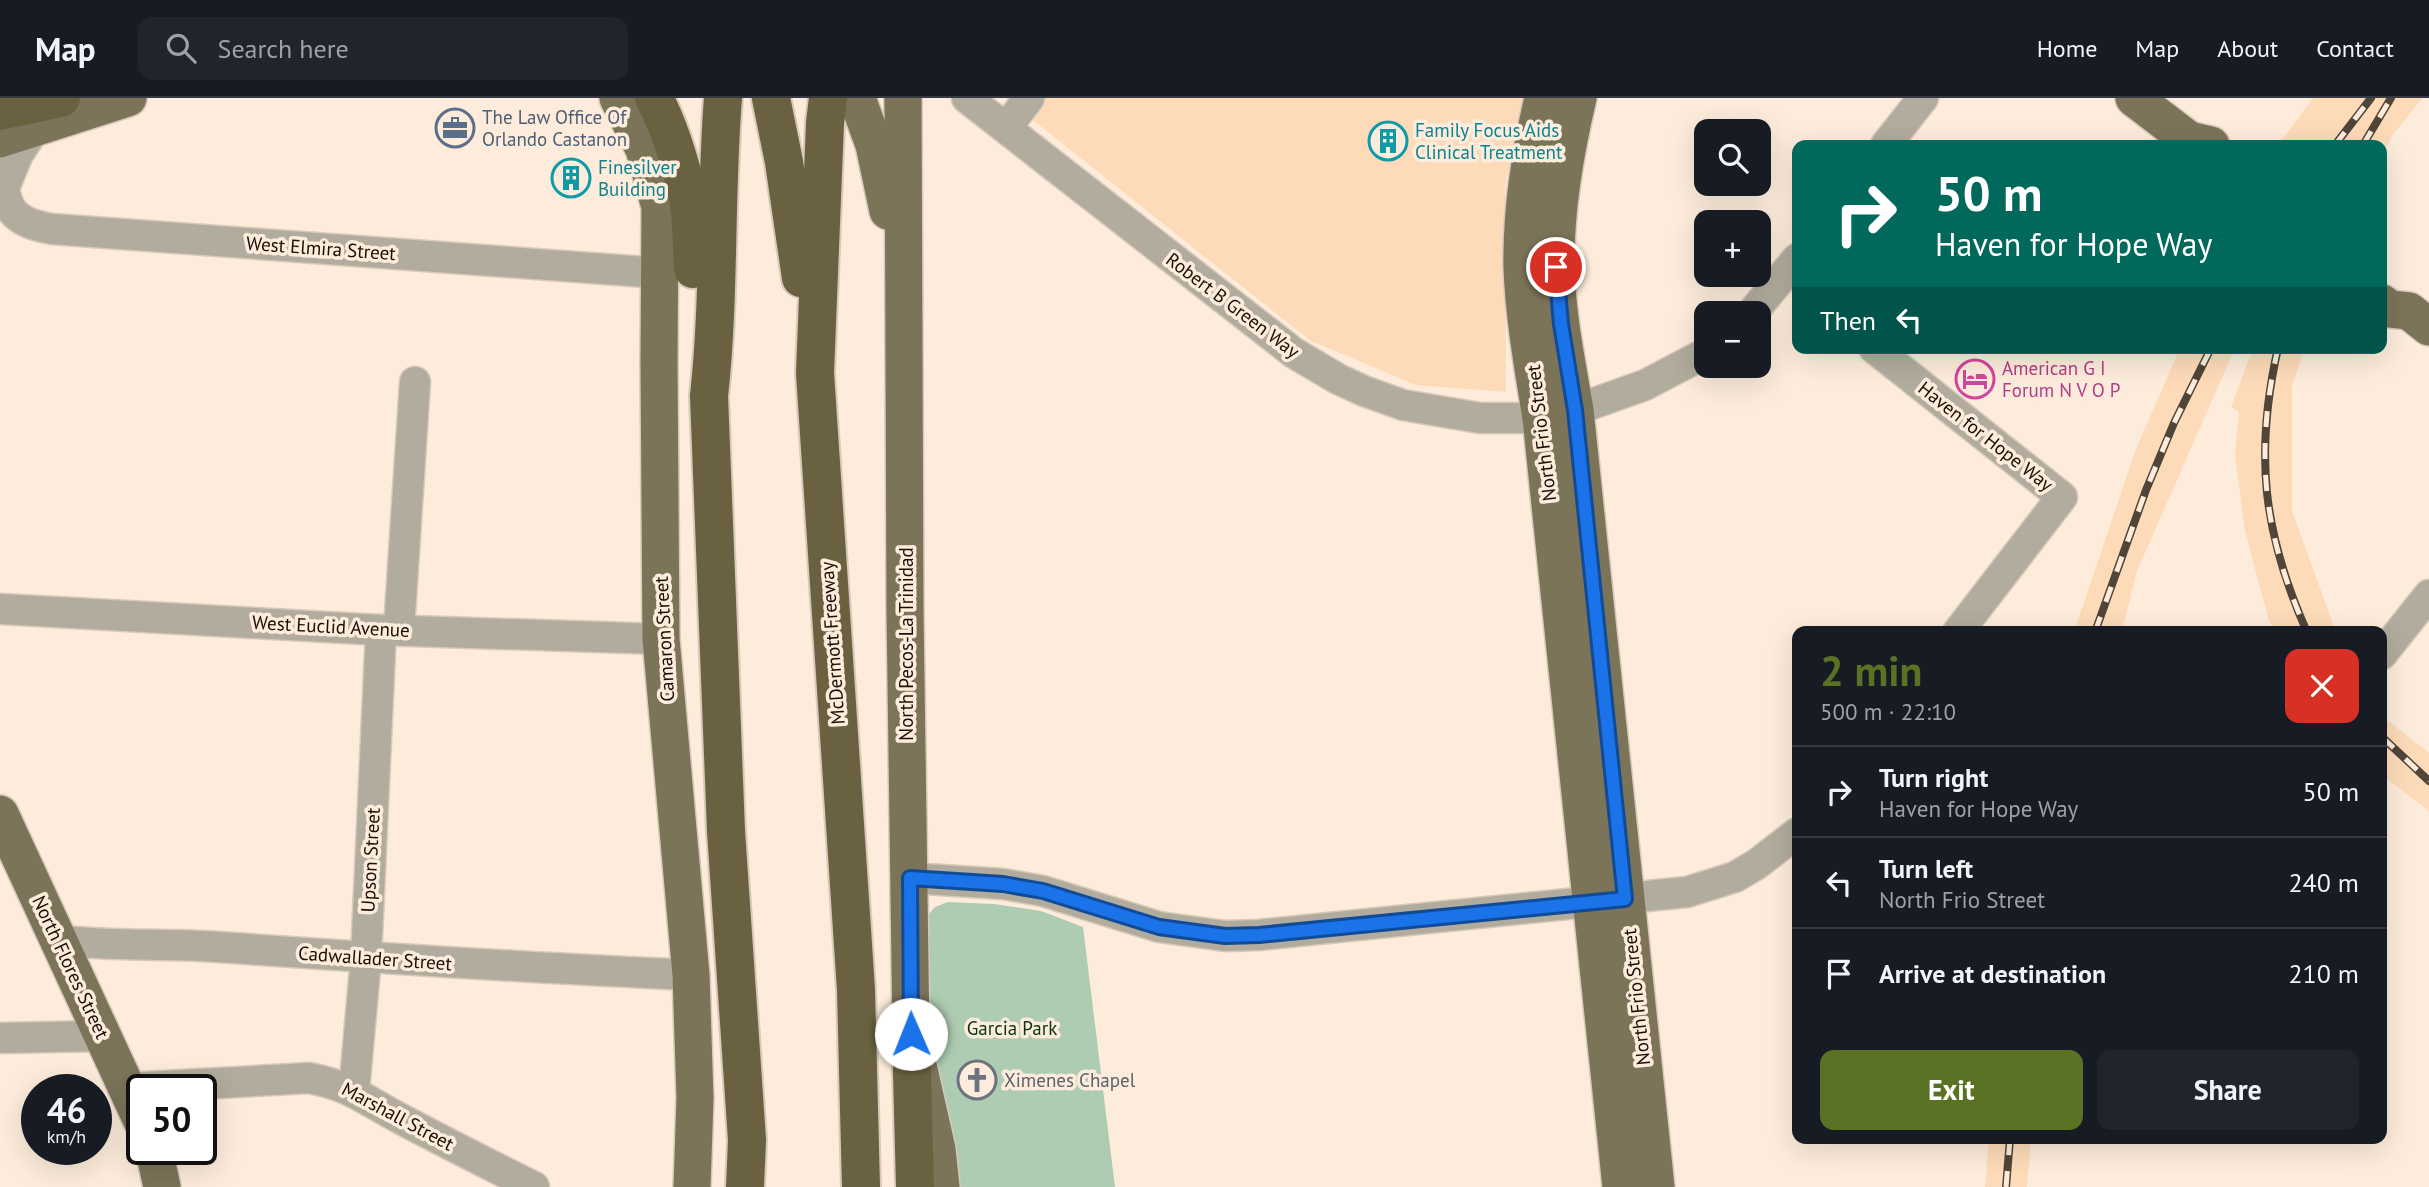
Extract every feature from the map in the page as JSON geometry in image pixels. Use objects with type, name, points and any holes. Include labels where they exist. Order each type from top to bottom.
[{"type":"highway","points":[[0,111],[61,98]]},
{"type":"highway","points":[[654,98],[668,129],[690,212],[694,328],[709,396]]},
{"type":"highway","points":[[723,98],[717,171],[716,336],[709,396],[726,831],[747,1140],[745,1187]]},
{"type":"highway","points":[[771,98],[784,162],[815,373]]},
{"type":"highway","name":"McDermott Freeway","points":[[828,98],[815,373],[856,990],[861,1187]]},
{"type":"highway","points":[[911,1034],[915,1187]]},
{"type":"main road","points":[[0,139],[128,98]]},
{"type":"main road","name":"Camaron Street","points":[[618,98],[640,140],[654,177],[660,207],[661,639],[691,975],[695,1098],[692,1187]]},
{"type":"main road","points":[[857,98],[874,145],[882,180],[898,257],[903,305]]},
{"type":"main road","name":"North Pecos-La Trinidad","points":[[903,98],[905,611],[911,1034],[937,1149],[941,1187]]},
{"type":"main road","name":"North Frio Street","points":[[1543,98],[1528,180],[1522,267],[1527,328],[1558,414]]},
{"type":"main road","name":"North Frio Street","points":[[1578,98],[1561,183],[1556,267],[1561,324],[1558,414],[1607,901],[1621,1187]]},
{"type":"main road","points":[[2134,98],[2192,140]]},
{"type":"main road","points":[[2387,283],[2403,296],[2406,314]]},
{"type":"main road","name":"North Flores Street","points":[[0,814],[126,1086]]},
{"type":"main road","name":"North Frio Street","points":[[1607,901],[1656,1187]]},
{"type":"main road","points":[[157,1165],[162,1187]]},
{"type":"street","name":"Robert B Green Way","points":[[967,98],[1294,353],[1338,380],[1403,405],[1480,418],[1558,414],[1645,385],[1694,359]]},
{"type":"street","points":[[1006,128],[1029,98]]},
{"type":"street","points":[[1890,140],[1923,98]]},
{"type":"street","name":"West Elmira Street","points":[[36,127],[2,184],[8,202],[22,220],[38,227],[660,273]]},
{"type":"street","points":[[1765,301],[1792,276]]},
{"type":"street","name":"Haven for Hope Way","points":[[1882,354],[2062,497],[1963,626]]},
{"type":"street","name":"Upson Street","points":[[354,1091],[390,629],[415,382]]},
{"type":"street","points":[[2387,648],[2429,595]]},
{"type":"street","name":"West Euclid Avenue","points":[[0,609],[390,629],[661,639]]},
{"type":"street","points":[[910,878],[1003,884],[1043,891],[1159,927],[1225,936],[1259,935],[1687,892],[1731,878],[1757,864],[1792,837]]},
{"type":"street","name":"Cadwallader Street","points":[[59,940],[188,945],[366,958],[691,975]]},
{"type":"street","points":[[0,1038],[104,1036]]},
{"type":"street","name":"Marshall Street","points":[[217,1083],[309,1078],[334,1083],[354,1091],[400,1119],[534,1187]]},
{"type":"shaded area","points":[[1005,98],[1526,98],[1505,185],[1506,392],[1416,385],[1311,341]]},
{"type":"shaded area","points":[[2313,98],[2422,98],[2387,146],[2387,140],[2282,140]]},
{"type":"shaded area","points":[[2177,354],[2232,354],[2137,571],[2123,626],[2076,626],[2136,449]]},
{"type":"shaded area","points":[[2251,354],[2303,354],[2292,386],[2292,511],[2334,626],[2272,626],[2269,620],[2245,530],[2235,456],[2239,412],[2231,407]]},
{"type":"shaded area","points":[[2387,720],[2429,753],[2429,811],[2387,779]]},
{"type":"shaded area","points":[[1989,1144],[2031,1144],[2027,1187],[1985,1187]]},
{"type":"green space","name":"Garcia Park","points":[[948,902],[994,904],[1041,911],[1083,927],[1115,1187],[951,1187],[929,1042],[927,916],[935,907]]},
{"type":"railway","points":[[2339,140],[2371,98]]},
{"type":"railway","points":[[2366,140],[2391,98]]},
{"type":"railway","points":[[2097,626],[2146,490],[2174,423],[2208,354]]},
{"type":"railway","points":[[2277,354],[2266,423],[2267,493],[2281,561],[2304,626]]},
{"type":"railway","points":[[2387,742],[2429,781]]},
{"type":"railway","points":[[2006,1187],[2010,1144]]},
{"type":"place","name":"The Law Office Of Orlando Castanon","points":[[455,128]]},
{"type":"place","name":"Family Focus Aids Clinical Treatment","points":[[1388,141]]},
{"type":"place","name":"Finesilver Building","points":[[571,178]]},
{"type":"place","name":"American G I Forum N V O P","points":[[1975,379]]},
{"type":"place","name":"Ximenes Chapel","points":[[977,1080]]},
{"type":"route","points":[[911,1034],[910,878],[1003,884],[1043,891],[1159,927],[1225,936],[1259,935],[1625,899],[1575,410],[1561,324],[1556,267]]}]
